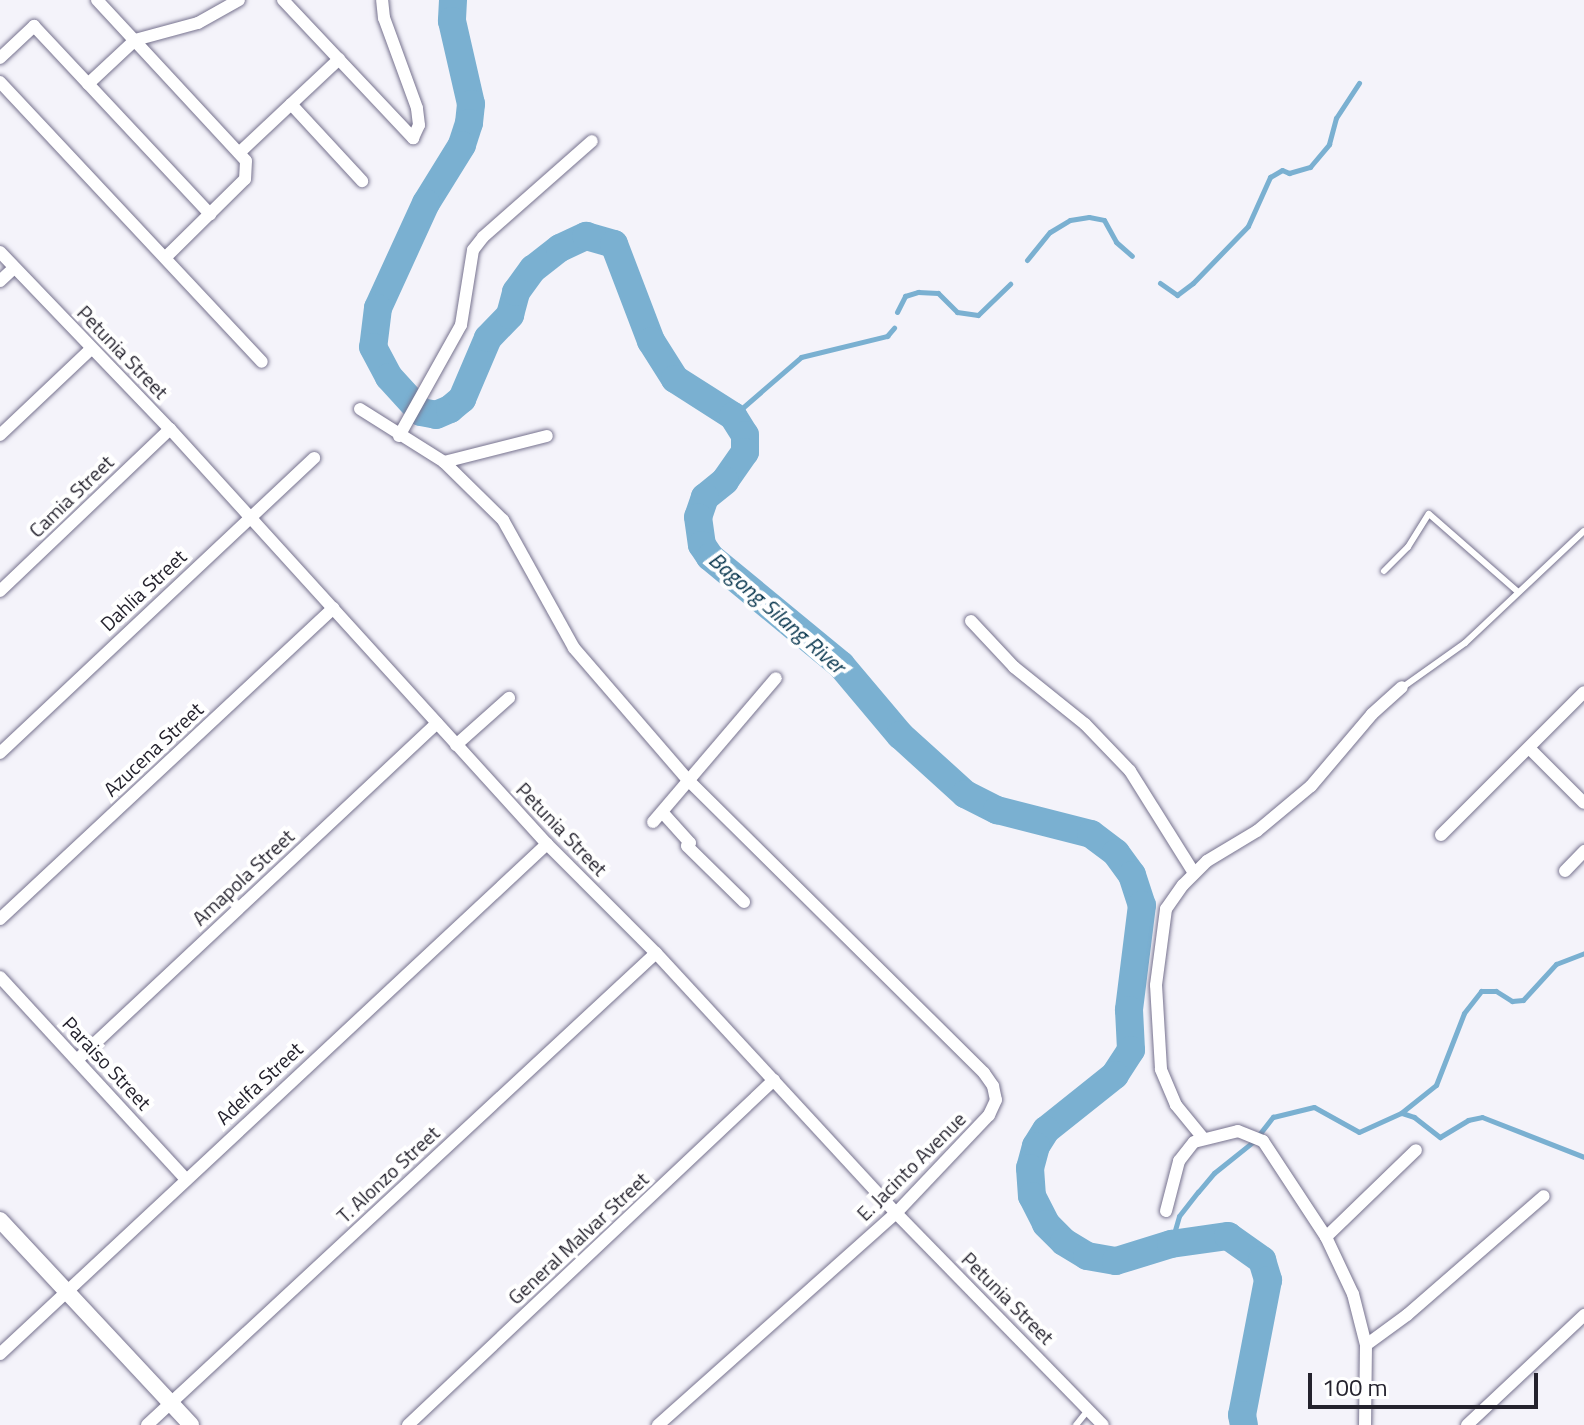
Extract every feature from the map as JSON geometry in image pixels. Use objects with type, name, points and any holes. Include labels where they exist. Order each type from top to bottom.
[{"type":"street","points":[[97,0],[240,152],[248,171],[245,179],[165,258]]},
{"type":"street","points":[[88,84],[135,40],[179,30],[239,0]]},
{"type":"street","points":[[283,0],[413,138],[419,125],[417,108],[391,39],[382,0]]},
{"type":"street","points":[[0,58],[34,26],[210,214]]},
{"type":"street","points":[[240,152],[339,59]]},
{"type":"street","points":[[0,82],[262,362]]},
{"type":"street","points":[[291,104],[362,181]]},
{"type":"street","points":[[399,436],[461,325],[473,250],[483,237],[592,141]]},
{"type":"street","name":"Petunia Street","points":[[0,252],[170,429],[547,844],[656,953],[896,1213],[1103,1425]]},
{"type":"street","points":[[0,281],[14,268]]},
{"type":"street","points":[[0,435],[91,349]]},
{"type":"street","points":[[360,409],[444,462],[503,520],[574,648],[687,779]]},
{"type":"street","name":"Camia Street","points":[[0,591],[170,429]]},
{"type":"street","points":[[444,462],[547,436]]},
{"type":"street","name":"Dahlia Street","points":[[0,753],[314,458]]},
{"type":"street","name":"Azucena Street","points":[[0,919],[334,608]]},
{"type":"street","points":[[971,621],[1014,667],[1085,724],[1130,771],[1194,873]]},
{"type":"street","points":[[653,822],[776,678]]},
{"type":"street","points":[[1203,1138],[1167,1090],[1156,1017],[1162,920],[1174,896],[1194,873],[1226,848],[1268,822],[1311,786],[1372,714],[1402,687]]},
{"type":"street","points":[[1441,835],[1584,692]]},
{"type":"street","points":[[456,745],[509,698]]},
{"type":"street","name":"Amapola Street","points":[[77,1060],[437,723]]},
{"type":"street","points":[[1530,749],[1584,803]]},
{"type":"street","name":"E. Jacinto Avenue","points":[[658,1425],[896,1213],[989,1115],[996,1100],[993,1086],[984,1073],[687,779]]},
{"type":"street","points":[[663,813],[690,843],[687,846],[744,902]]},
{"type":"street","name":"Adelfa Street","points":[[0,1354],[185,1178],[547,844]]},
{"type":"street","points":[[1565,871],[1584,851]]},
{"type":"street","name":"T. Alonzo Street","points":[[147,1425],[656,953]]},
{"type":"street","name":"Paraiso Street","points":[[0,977],[185,1178]]},
{"type":"street","name":"General Malvar Street","points":[[408,1425],[774,1080]]},
{"type":"street","points":[[1166,1211],[1179,1161],[1185,1150],[1203,1138],[1238,1131],[1257,1137],[1326,1237],[1353,1294],[1366,1345],[1365,1425]]},
{"type":"street","points":[[1326,1237],[1416,1150]]},
{"type":"street","points":[[1366,1345],[1407,1315],[1544,1196]]},
{"type":"street","points":[[0,1220],[191,1425]]},
{"type":"street","points":[[1467,1425],[1584,1315]]},
{"type":"lane","points":[[1384,571],[1408,547],[1429,514],[1518,592]]},
{"type":"lane","points":[[1402,687],[1444,662],[1584,531]]},
{"type":"lane","points":[[1076,1425],[1090,1409]]},
{"type":"waterway","name":"Bagong Silang River","points":[[453,0],[452,21],[471,104],[469,123],[462,145],[426,203],[378,308],[373,347],[389,377],[421,412],[436,415],[450,409],[462,399],[488,338],[510,315],[516,292],[533,269],[560,248],[586,236],[614,244],[651,341],[675,379],[733,416],[745,435],[745,452],[725,481],[705,497],[698,517],[702,545],[710,557],[841,665],[900,735],[965,794],[997,810],[1091,834],[1116,853],[1132,875],[1142,905],[1129,1010],[1131,1050],[1115,1075],[1046,1130],[1036,1146],[1030,1168],[1032,1196],[1046,1224],[1064,1242],[1087,1256],[1116,1261],[1171,1244],[1228,1236],[1262,1260],[1268,1280],[1242,1415],[1244,1425]]},
{"type":"waterway","points":[[1160,283],[1177,295],[1193,283],[1248,226],[1270,177],[1282,170],[1289,173],[1310,167],[1329,144],[1336,118],[1359,83]]},
{"type":"waterway","points":[[1027,260],[1050,232],[1070,220],[1089,217],[1104,220],[1116,242],[1132,256]]},
{"type":"waterway","points":[[897,312],[905,296],[918,292],[938,293],[957,312],[978,315],[1010,284]]},
{"type":"waterway","points":[[733,416],[801,357],[887,336],[894,328]]},
{"type":"waterway","points":[[1171,1244],[1179,1216],[1198,1192],[1214,1173],[1254,1141],[1273,1117],[1314,1107],[1359,1132],[1401,1113],[1436,1085],[1464,1013],[1481,991],[1496,991],[1512,1001],[1523,1000],[1556,964],[1584,953]]},
{"type":"waterway","points":[[1402,1113],[1414,1117],[1440,1137],[1468,1120],[1482,1117],[1584,1157]]}]
